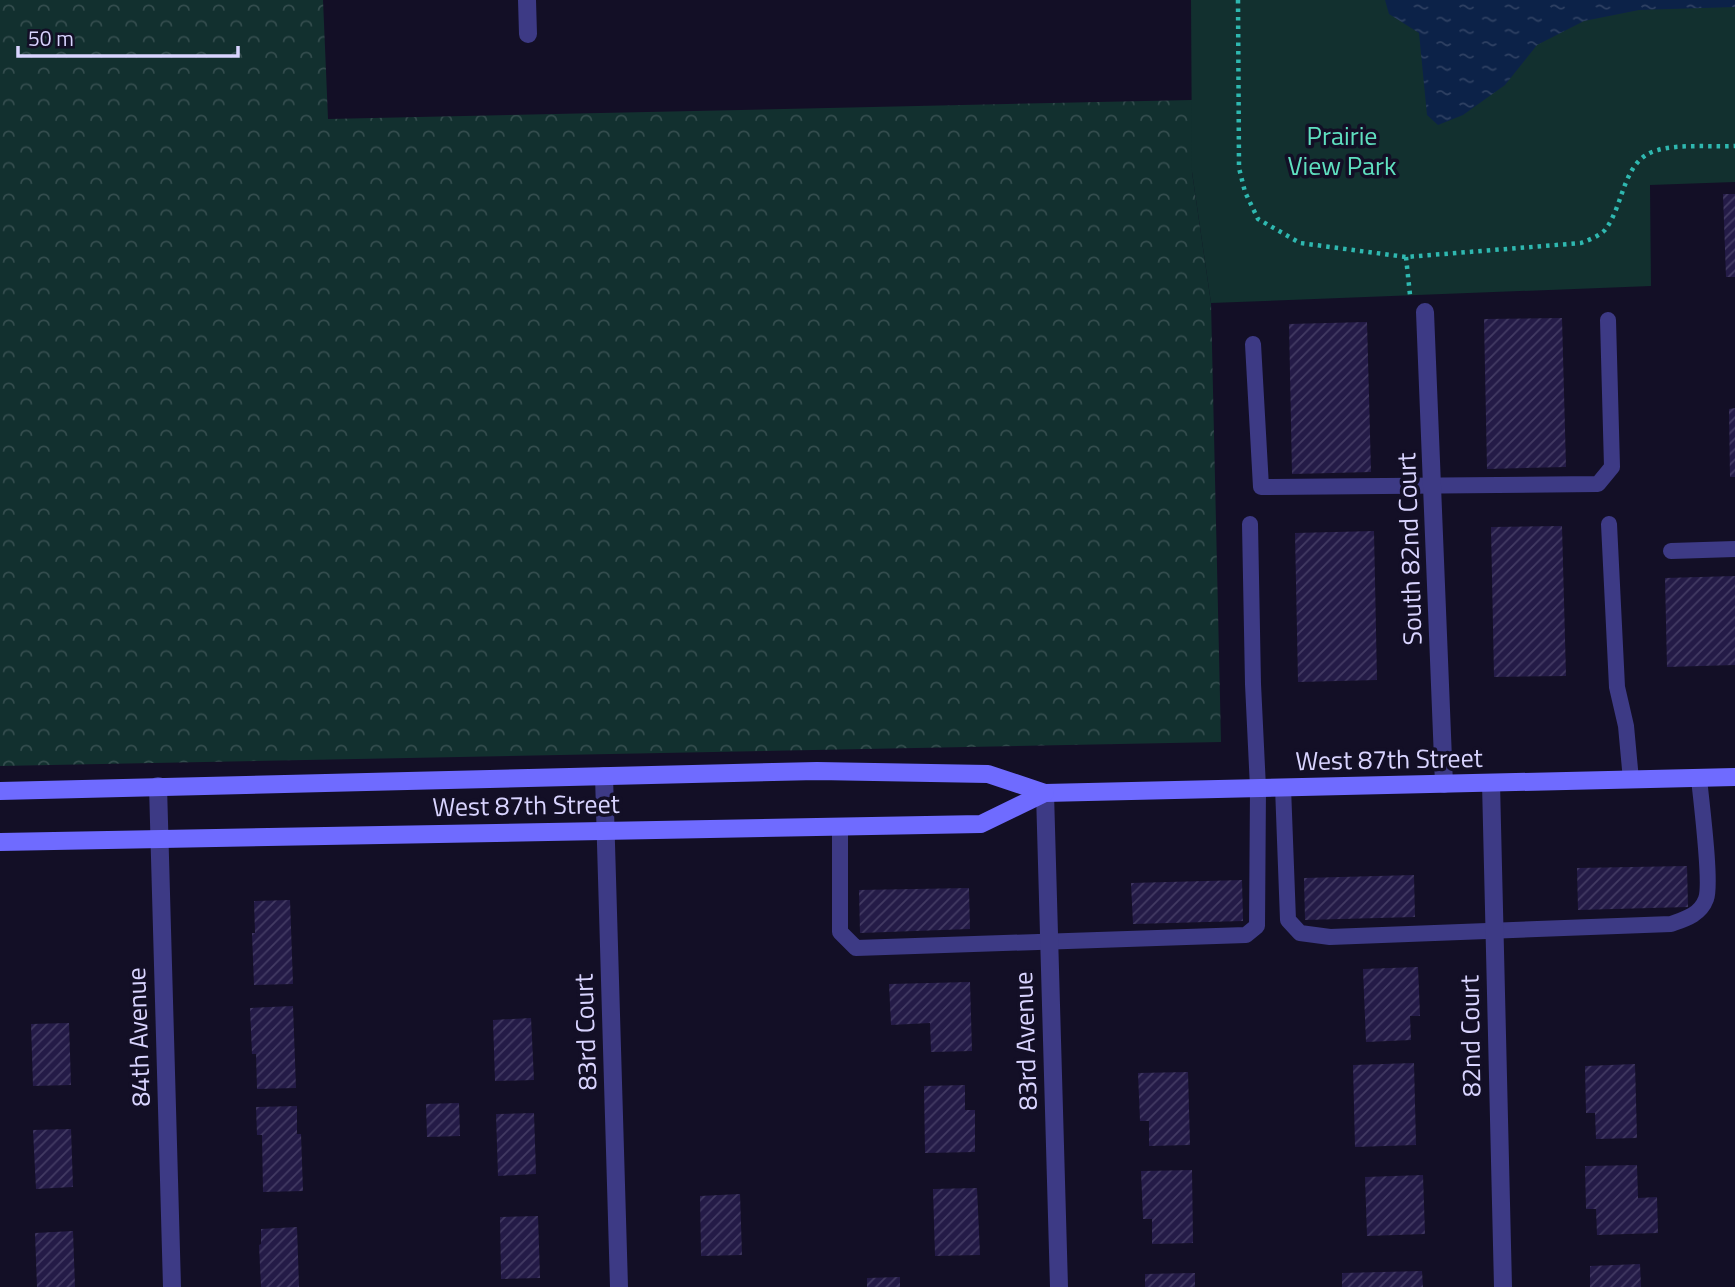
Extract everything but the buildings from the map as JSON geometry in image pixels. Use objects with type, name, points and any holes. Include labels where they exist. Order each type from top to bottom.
[{"type":"main road","name":"West 87th Street","points":[[0,791],[817,771],[988,774],[1045,793],[1735,777]]},
{"type":"main road","name":"West 87th Street","points":[[0,842],[981,824],[1045,793]]},
{"type":"street","points":[[527,0],[528,34]]},
{"type":"street","name":"South 82nd Court","points":[[1425,312],[1444,784]]},
{"type":"street","name":"83rd Court","points":[[604,776],[619,1287]]},
{"type":"street","name":"82nd Court","points":[[1491,783],[1503,1287]]},
{"type":"street","name":"84th Avenue","points":[[158,786],[172,1287]]},
{"type":"street","name":"83rd Avenue","points":[[1045,793],[1059,1287]]},
{"type":"lane","points":[[1253,344],[1261,486],[1598,484],[1612,467],[1608,320]]},
{"type":"lane","points":[[840,826],[840,932],[856,948],[1246,934],[1256,926],[1258,788],[1252,684],[1250,524]]},
{"type":"lane","points":[[1609,524],[1618,687],[1626,726],[1631,780]]},
{"type":"lane","points":[[1671,551],[1735,549]]},
{"type":"lane","points":[[1283,787],[1288,920],[1300,933],[1329,937],[1671,924],[1693,916],[1706,899],[1707,869],[1699,778]]},
{"type":"path","points":[[1238,0],[1239,168],[1245,192],[1258,219],[1300,243],[1406,257],[1581,243],[1605,230],[1634,163],[1658,150],[1735,146]]},
{"type":"path","points":[[1406,257],[1410,299],[1425,312]]},
{"type":"green space","points":[[0,0],[323,0],[328,119],[1192,100],[1192,172],[1211,303],[1221,742],[0,766]]},
{"type":"green space","name":"Prairie View Park","points":[[1191,0],[1735,0],[1735,182],[1650,185],[1651,286],[1211,303],[1192,172]]},
{"type":"water","points":[[1385,0],[1735,0],[1735,7],[1639,10],[1584,21],[1537,45],[1505,85],[1463,115],[1438,125],[1427,115],[1419,33],[1389,14]]}]
